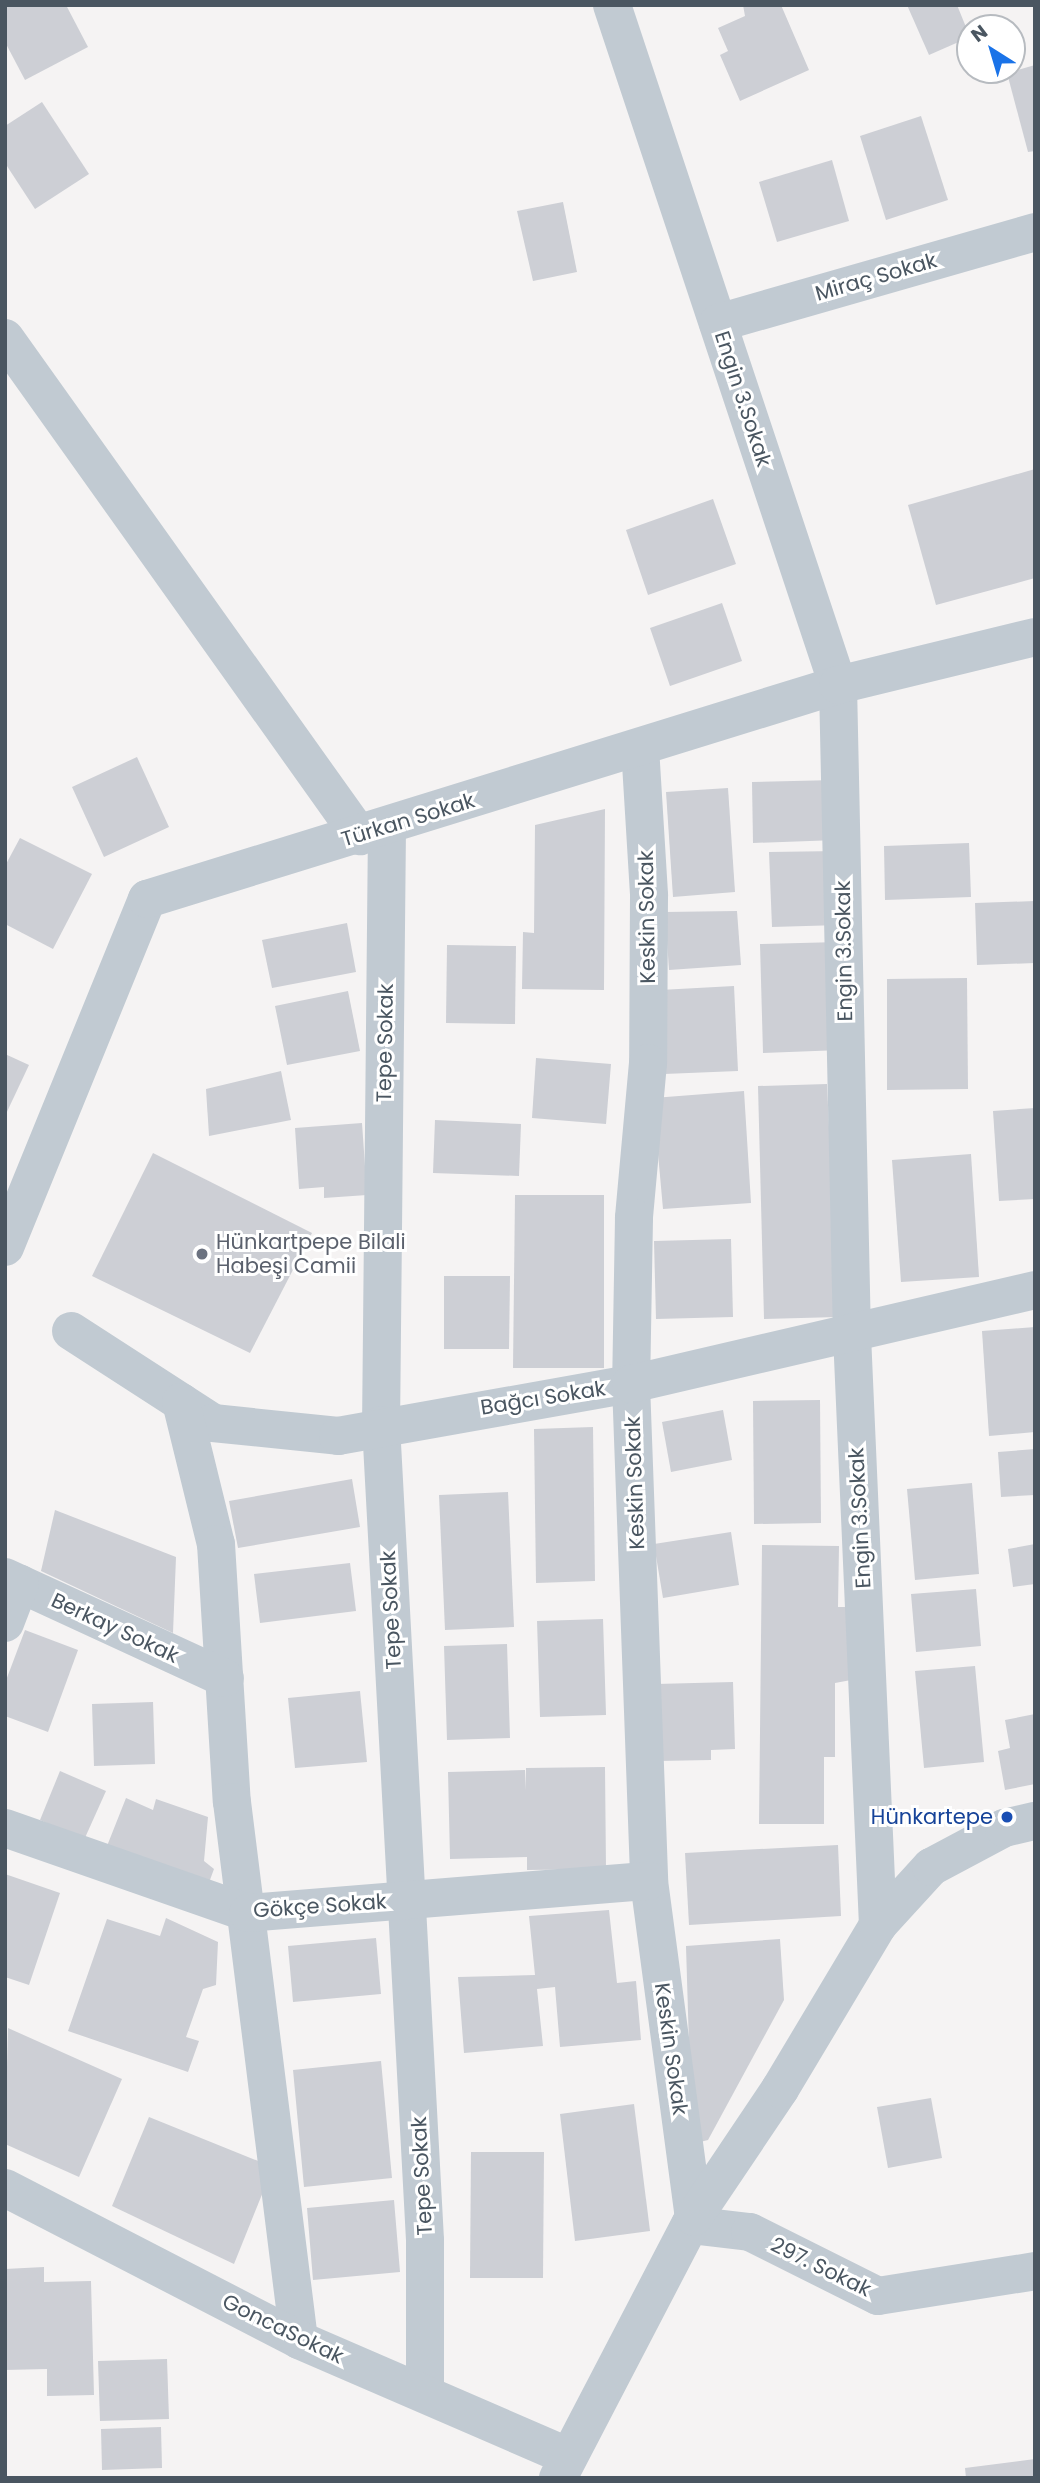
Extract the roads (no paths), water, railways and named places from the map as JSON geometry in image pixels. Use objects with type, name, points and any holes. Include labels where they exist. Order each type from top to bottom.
[{"type":"street","name":"Engin 3.Sokak","points":[[617,8],[838,685],[852,1335],[878,1925]]},
{"type":"street","name":"Miraç Sokak","points":[[718,323],[1035,232]]},
{"type":"street","points":[[5,338],[374,832]]},
{"type":"street","name":"Türkan Sokak","points":[[5,1247],[147,899],[374,832],[838,685],[1035,637]]},
{"type":"street","name":"Keskin Sokak","points":[[640,747],[649,896],[648,1063],[634,1218],[631,1384],[649,1881],[692,2221]]},
{"type":"street","name":"Tepe Sokak","points":[[374,832],[381,1425],[425,2241],[425,2392]]},
{"type":"street","name":"Bağcı Sokak","points":[[71,1331],[213,1423],[338,1436],[381,1425],[631,1384],[852,1335],[1035,1290]]},
{"type":"street","points":[[181,1402],[216,1544],[232,1802],[248,1913],[299,2340]]},
{"type":"street","points":[[5,1623],[13,1581]]},
{"type":"street","name":"Berkay Sokak","points":[[13,1581],[225,1678]]},
{"type":"street","points":[[562,2467],[692,2221],[780,2089],[878,1925],[931,1867],[1004,1828],[1035,1821]]},
{"type":"street","name":"Gökçe Sokak","points":[[5,1828],[248,1913],[649,1881]]},
{"type":"street","name":"GoncaSokak","points":[[5,2188],[299,2340],[425,2392],[562,2467]]},
{"type":"street","name":"297. Sokak","points":[[692,2221],[750,2232],[878,2296],[1035,2270]]},
{"type":"place","name":"Hünkartpepe Bilali Habeşi Camii","points":[[202,1254]]},
{"type":"place","name":"Hünkartepe","points":[[1007,1817]]}]
